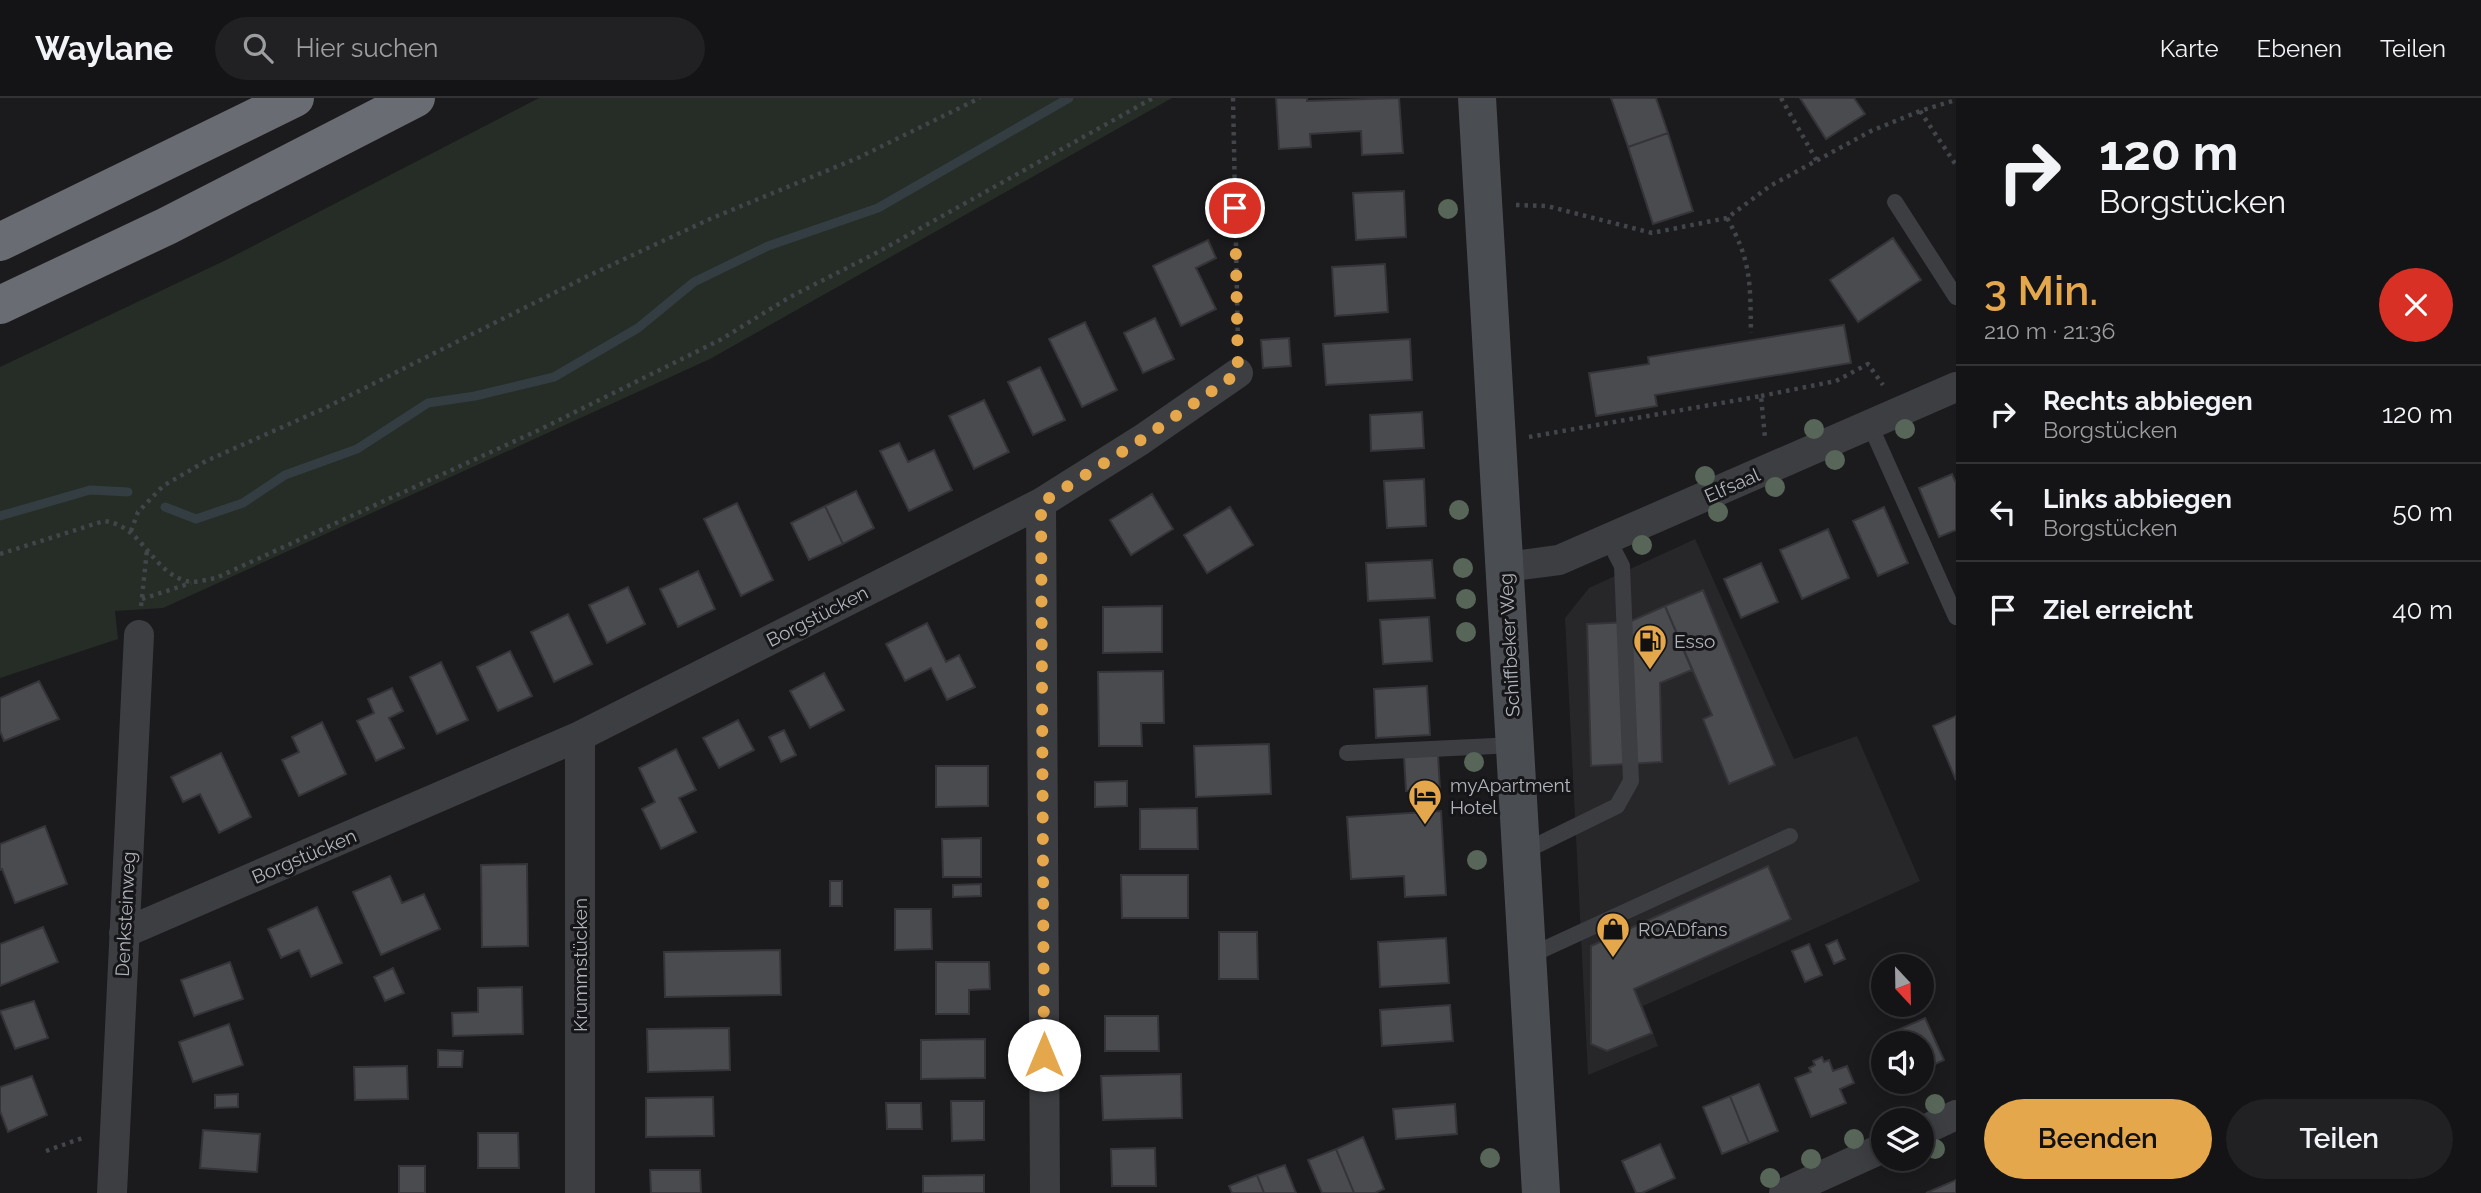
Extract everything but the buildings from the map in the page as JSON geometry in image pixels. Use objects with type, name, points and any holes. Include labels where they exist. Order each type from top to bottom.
[{"type":"highway","points":[[0,242],[295,98]]},
{"type":"highway","points":[[0,305],[167,226],[400,106],[429,98]]},
{"type":"main road","name":"Schiffbeker Weg","points":[[1477,98],[1541,1193]]},
{"type":"street","name":"Borgstücken","points":[[124,933],[580,736],[1041,503],[1141,440],[1238,373]]},
{"type":"street","name":"Elfsaal","points":[[1505,567],[1559,561],[1956,387]]},
{"type":"street","points":[[1041,503],[1045,1193]]},
{"type":"street","name":"Denksteinweg","points":[[112,1193],[139,635]]},
{"type":"street","name":"Krummstücken","points":[[580,736],[580,1193]]},
{"type":"street","points":[[1934,1125],[1956,1115]]},
{"type":"street","points":[[1784,1193],[1871,1153]]},
{"type":"lane","points":[[1895,202],[1956,297]]},
{"type":"lane","points":[[1870,425],[1956,617]]},
{"type":"lane","points":[[1521,853],[1617,806],[1631,781],[1622,566],[1608,539]]},
{"type":"lane","points":[[1347,753],[1515,745]]},
{"type":"lane","points":[[1528,957],[1790,836]]},
{"type":"path","points":[[131,531],[138,512],[163,486],[206,461],[323,409],[590,275],[723,213],[860,157],[980,98]]},
{"type":"path","points":[[142,600],[195,582],[216,578],[539,430],[720,340],[790,297],[890,246],[1153,98]]},
{"type":"path","points":[[1233,98],[1238,373]]},
{"type":"path","points":[[1780,98],[1817,161]]},
{"type":"path","points":[[1483,204],[1547,206],[1652,233],[1727,218],[1770,186],[1871,131],[1956,100]]},
{"type":"path","points":[[1920,111],[1956,165]]},
{"type":"path","points":[[1727,218],[1742,245],[1750,276],[1751,333]]},
{"type":"path","points":[[1497,443],[1836,381],[1868,364],[1901,411]]},
{"type":"path","points":[[1761,396],[1767,469]]},
{"type":"path","points":[[0,554],[104,521],[114,522],[131,531],[147,551],[174,576],[195,582]]},
{"type":"path","points":[[139,635],[147,551]]},
{"type":"path","points":[[46,1151],[115,1126]]},
{"type":"shaded area","points":[[539,98],[1172,98],[710,359],[163,608],[115,611],[118,639],[0,678],[0,367],[226,260]]},
{"type":"shaded area","points":[[1695,539],[1794,759],[1857,736],[1920,881],[1643,1006],[1658,1046],[1588,1075],[1565,618],[1589,588]]},
{"type":"waterway","points":[[165,507],[196,519],[243,503],[285,475],[357,449],[428,403],[475,396],[554,377],[638,328],[694,282],[768,246],[878,208],[1069,98]]},
{"type":"waterway","points":[[0,516],[90,490],[128,492]]},
{"type":"place","name":"Esso","points":[[1650,671]]},
{"type":"place","name":"myApartment Hotel","points":[[1425,826]]},
{"type":"place","name":"ROADfans","points":[[1613,959]]},
{"type":"route","points":[[1044,1055],[1041,503],[1141,440],[1238,373],[1235,208]]}]
